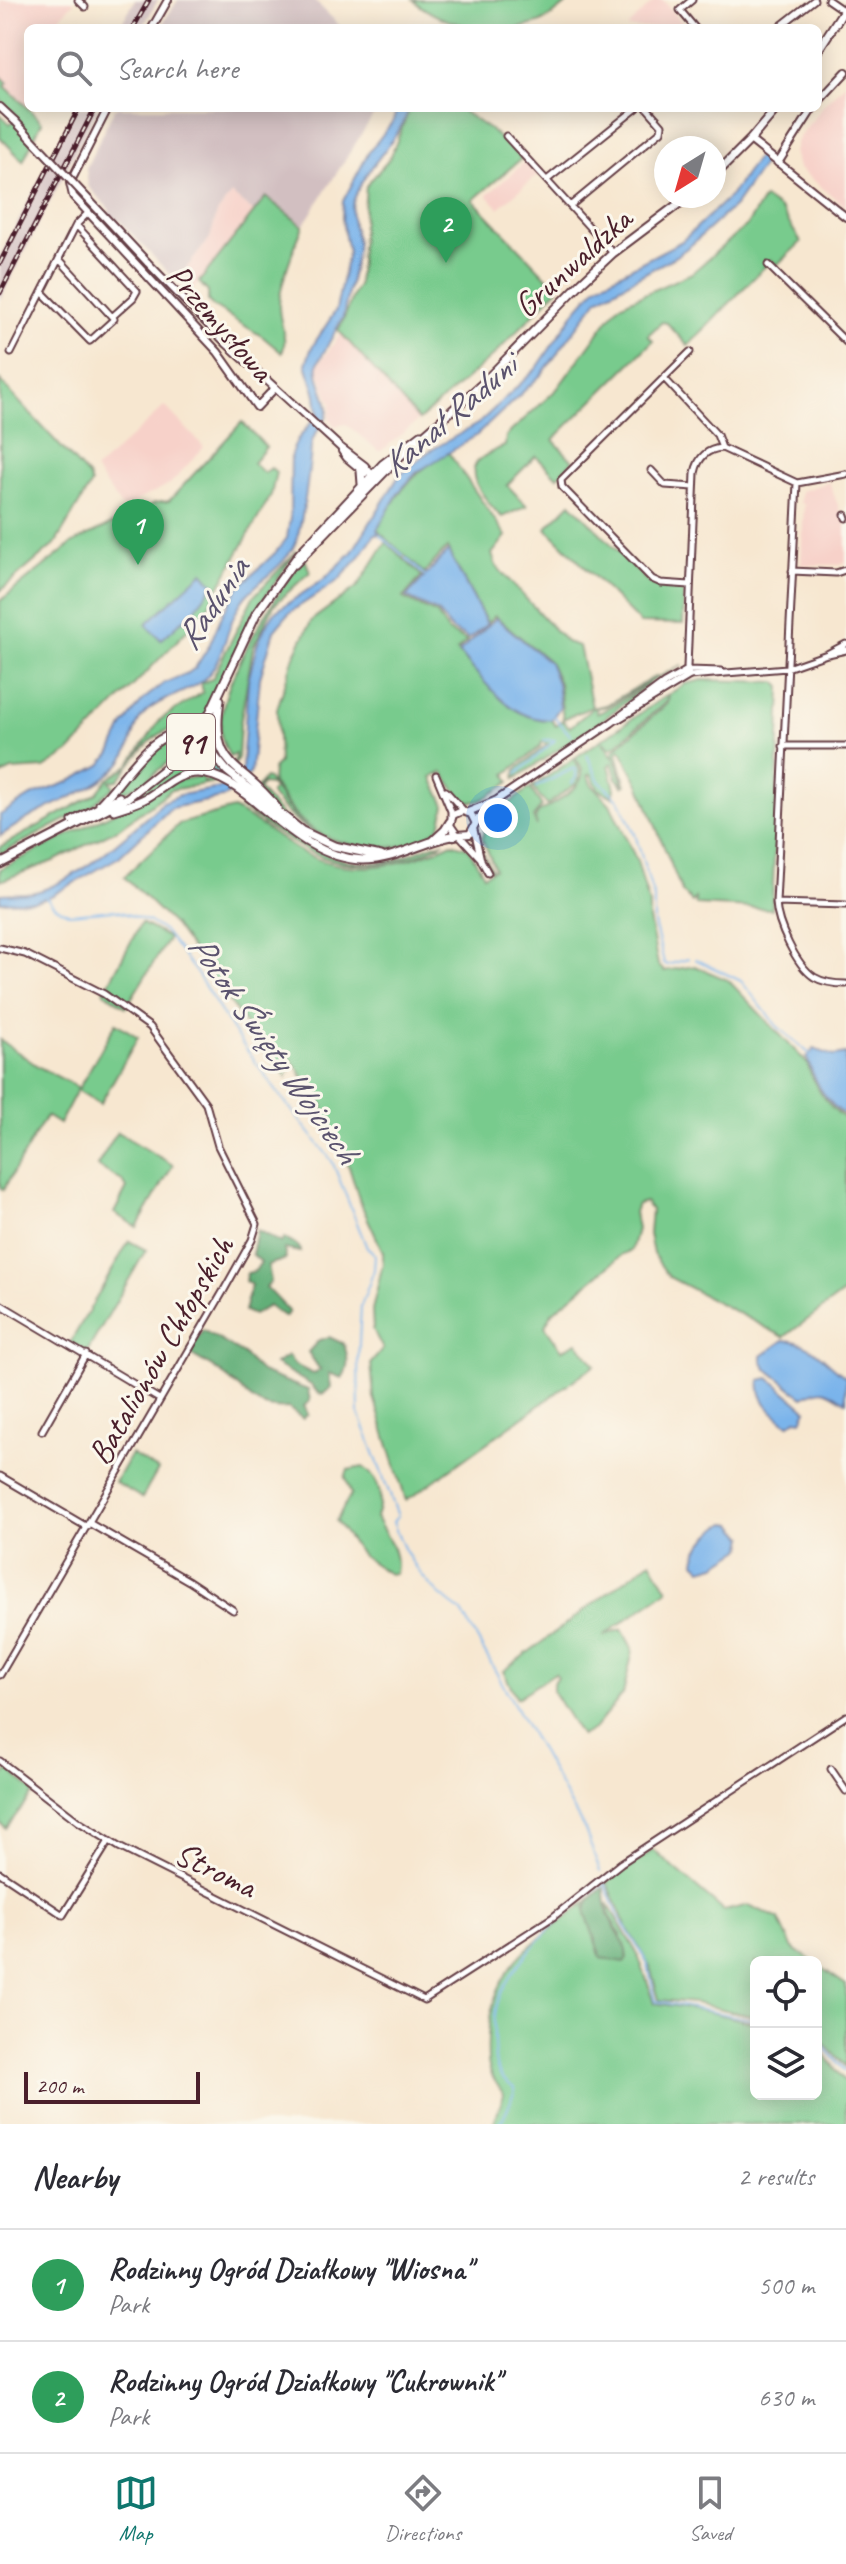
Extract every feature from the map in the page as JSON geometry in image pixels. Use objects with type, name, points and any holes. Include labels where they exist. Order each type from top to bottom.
[{"type":"main road","points":[[154,24],[168,0]]},
{"type":"main road","points":[[822,44],[845,9]]},
{"type":"main road","points":[[822,98],[846,72]]},
{"type":"main road","points":[[0,107],[201,319],[275,388]]},
{"type":"main road","name":"Przemysłowa","points":[[106,112],[73,177],[73,196],[218,352],[257,407],[275,388],[365,466],[374,478]]},
{"type":"main road","points":[[726,164],[774,112]]},
{"type":"main road","points":[[778,163],[810,112]]},
{"type":"main road","points":[[750,140],[846,217]]},
{"type":"main road","name":"Grunwaldzka","points":[[291,568],[395,452],[421,435],[482,384],[613,253],[673,208]]},
{"type":"main road","name":"Przemysłowa","points":[[340,447],[361,471],[374,478]]},
{"type":"main road","points":[[361,471],[361,485]]},
{"type":"main road","name":"Grunwaldzka","points":[[0,862],[127,798],[172,763],[190,744],[208,717],[256,614],[307,543],[361,485],[374,478]]},
{"type":"main road","points":[[431,843],[447,828],[455,813],[497,800],[688,673]]},
{"type":"main road","points":[[222,690],[217,734],[229,767]]},
{"type":"main road","points":[[94,813],[156,740],[172,732],[190,733],[202,741],[288,830],[313,847],[357,859],[406,853],[431,843],[470,834],[497,800]]},
{"type":"main road","points":[[94,813],[137,803],[183,775],[202,773],[248,788],[302,831],[324,842],[383,856]]},
{"type":"main road","points":[[466,811],[475,826]]},
{"type":"main road","points":[[451,820],[452,830],[459,835]]},
{"type":"street","points":[[78,0],[85,7]]},
{"type":"street","points":[[692,0],[680,10],[692,24]]},
{"type":"street","points":[[783,24],[814,0]]},
{"type":"street","points":[[828,0],[845,9]]},
{"type":"street","points":[[547,180],[632,112]]},
{"type":"street","points":[[570,206],[661,131],[662,125],[651,112]]},
{"type":"street","points":[[506,136],[613,253]]},
{"type":"street","points":[[11,353],[76,225],[88,213]]},
{"type":"street","points":[[43,293],[90,341],[114,319],[113,316],[137,291],[76,225]]},
{"type":"street","points":[[59,259],[113,316]]},
{"type":"street","points":[[768,265],[846,342]]},
{"type":"street","points":[[690,352],[561,480],[562,487],[652,579],[661,583],[690,585]]},
{"type":"street","points":[[664,378],[717,435],[722,448]]},
{"type":"street","points":[[846,474],[797,483],[722,448],[713,449],[702,456],[696,468],[694,487],[688,673],[787,668],[846,647]]},
{"type":"street","points":[[651,470],[665,485],[694,487]]},
{"type":"street","points":[[797,483],[776,903],[779,923],[805,968],[819,980],[846,984]]},
{"type":"street","points":[[792,571],[836,573],[845,570]]},
{"type":"street","points":[[783,746],[846,746]]},
{"type":"street","points":[[436,775],[451,811],[451,820]]},
{"type":"street","points":[[442,788],[466,811]]},
{"type":"street","points":[[475,826],[481,860]]},
{"type":"street","points":[[459,835],[488,873]]},
{"type":"street","points":[[776,903],[846,905]]},
{"type":"street","name":"Batalionów Chłopskich","points":[[0,948],[25,954],[104,994],[150,1027],[206,1104],[218,1146],[257,1224],[252,1240],[224,1290],[0,1675]]},
{"type":"street","points":[[0,1304],[159,1399]]},
{"type":"street","points":[[42,1431],[86,1354]]},
{"type":"street","points":[[0,1476],[233,1610]]},
{"type":"street","name":"Stroma","points":[[0,1761],[79,1822],[109,1841],[424,2000],[553,1917],[621,1863],[846,1716]]},
{"type":"street","points":[[831,1769],[846,1791]]},
{"type":"street","points":[[0,1873],[63,1915],[109,1841]]},
{"type":"shaded area","points":[[0,0],[72,0],[74,2],[54,24],[24,24],[24,104],[0,83]]},
{"type":"shaded area","points":[[135,0],[158,0],[144,24],[121,24]]},
{"type":"shaded area","points":[[178,0],[314,0],[338,24],[163,24]]},
{"type":"shaded area","points":[[655,0],[663,0],[684,24],[631,24]]},
{"type":"shaded area","points":[[846,83],[846,207],[798,168],[794,152],[797,140],[818,112],[822,112],[826,102]]},
{"type":"shaded area","points":[[74,112],[96,112],[0,300],[0,256]]},
{"type":"shaded area","points":[[113,112],[375,112],[303,226],[266,197],[254,212],[231,194],[217,213],[210,238],[176,281],[119,220],[114,224],[106,216],[110,210],[88,186],[86,168]]},
{"type":"shaded area","points":[[525,162],[537,175],[499,208],[487,195]]},
{"type":"shaded area","points":[[231,194],[254,212],[189,295],[176,281],[210,238],[217,213]]},
{"type":"shaded area","points":[[341,333],[419,420],[380,452],[346,424],[334,426],[329,418],[331,404],[317,367]]},
{"type":"shaded area","points":[[165,406],[204,447],[170,484],[122,508],[95,470]]},
{"type":"shaded area","points":[[829,482],[846,526],[846,565],[845,562],[837,565],[801,565],[804,504],[800,503],[801,491]]},
{"type":"green space","points":[[413,0],[572,0],[550,17],[533,24],[459,24],[425,9]]},
{"type":"green space","points":[[0,75],[8,83],[5,86],[24,104],[24,112],[32,112],[42,122],[23,161],[0,137],[0,114],[10,124],[18,117],[0,99]]},
{"type":"green space","points":[[408,112],[464,112],[490,130],[522,158],[473,200],[558,289],[496,353],[419,420],[338,330],[358,285],[366,186],[390,158]]},
{"type":"green space","points":[[266,197],[303,226],[280,295],[284,341],[282,353],[263,337],[214,307],[208,301],[208,292],[199,282]]},
{"type":"green space","points":[[764,198],[781,210],[801,242],[777,265],[771,260],[688,346],[667,323],[662,322],[648,335],[653,341],[553,440],[573,461],[557,477],[536,456],[507,485],[527,506],[502,517],[476,483],[474,468],[477,463],[505,446],[506,436],[557,389],[619,305],[692,273],[747,225]]},
{"type":"green space","points":[[0,381],[88,476],[91,484],[55,544],[0,591]]},
{"type":"green space","points":[[242,422],[266,447],[253,463],[264,473],[271,468],[276,472],[271,495],[205,612],[69,752],[44,768],[12,770],[0,776],[0,601],[73,543],[155,503],[169,501]]},
{"type":"green space","points":[[448,452],[506,536],[492,554],[496,566],[566,642],[579,646],[592,707],[563,719],[559,683],[549,661],[495,616],[487,623],[447,548],[424,573],[377,530],[406,485]]},
{"type":"green space","points":[[571,503],[649,583],[681,590],[684,594],[683,624],[640,623],[546,528]]},
{"type":"green space","points":[[386,542],[422,576],[403,598],[437,614],[448,631],[467,641],[457,651],[498,696],[522,713],[551,720],[556,726],[562,720],[570,727],[593,708],[606,705],[682,665],[606,706],[596,708],[596,713],[601,712],[649,685],[515,779],[516,770],[548,744],[542,742],[540,747],[506,774],[510,782],[479,801],[472,802],[459,795],[443,772],[440,774],[455,799],[439,774],[432,778],[445,805],[440,827],[427,837],[393,847],[375,848],[338,841],[308,826],[288,806],[272,782],[273,769],[279,763],[277,709],[294,656],[312,620],[358,586]]},
{"type":"green space","points":[[297,551],[253,614],[206,716],[173,758],[144,782],[108,800],[151,750],[171,736],[175,744],[192,729],[179,728],[158,735],[118,780],[110,781],[114,787],[89,808],[0,854],[0,847],[96,794],[107,780],[129,765],[161,719],[203,692],[201,683],[212,679],[253,597]]},
{"type":"green space","points":[[305,559],[310,572],[274,605],[253,647],[240,725],[238,758],[230,774],[216,782],[171,790],[118,829],[56,860],[0,881],[0,869],[179,780],[202,776],[203,783],[208,779],[217,781],[222,776],[194,770],[121,805],[181,761],[178,766],[216,711],[218,747],[230,766],[235,760],[235,754],[230,757],[221,734],[227,693],[261,622]]},
{"type":"green space","points":[[703,680],[776,682],[781,687],[772,909],[696,905],[695,898],[692,902],[682,892],[639,784],[620,749],[617,753],[626,786],[613,753],[668,703],[669,694],[685,684]]},
{"type":"green space","points":[[667,695],[667,701],[615,746],[610,748],[602,741],[615,760],[624,787],[617,779],[612,763],[609,765],[615,789],[613,797],[598,789],[591,774],[588,775],[591,784],[610,804],[637,861],[649,904],[658,965],[664,971],[695,966],[728,980],[807,1063],[821,1094],[846,1119],[846,1291],[784,1337],[669,1277],[653,1254],[649,1234],[651,1210],[645,1202],[637,1204],[634,1212],[637,1229],[631,1251],[623,1254],[552,1313],[545,1326],[562,1350],[577,1342],[595,1365],[406,1501],[374,1398],[371,1363],[383,1349],[373,1330],[372,1310],[383,1252],[360,1202],[349,1167],[327,1133],[323,1105],[287,1054],[281,1053],[289,1067],[287,1077],[272,1061],[174,925],[124,877],[179,824],[233,809],[296,849],[335,864],[355,867],[394,863],[452,843],[468,848],[484,875],[491,871],[478,844],[492,870],[495,869],[482,838],[488,819],[530,788],[542,806],[533,817],[537,826],[535,819],[538,813],[564,797],[579,783],[581,767],[575,759],[580,771],[578,782],[547,805],[532,787]]},
{"type":"green space","points":[[265,778],[268,779],[298,820],[313,832],[346,846],[337,843],[320,837],[306,829],[286,813],[270,794],[273,790],[271,785],[263,784],[258,789],[294,827],[330,847],[367,857],[334,852],[319,845],[251,798],[246,809],[257,818],[261,812],[306,844],[338,858],[373,863],[406,856],[444,842],[413,857],[379,864],[345,863],[328,859],[294,843],[241,808]]},
{"type":"green space","points":[[438,832],[424,841],[391,850],[347,846],[385,848],[422,840]]},
{"type":"green space","points":[[141,923],[169,938],[126,1007],[104,992]]},
{"type":"green space","points":[[116,1023],[138,1037],[100,1104],[77,1090],[59,1124],[46,1116],[3,1190],[0,1188],[0,1040],[39,1067],[79,1088]]},
{"type":"green space","points":[[117,1132],[173,1165],[137,1227],[114,1213],[127,1188],[122,1181],[97,1166]]},
{"type":"green space","points":[[257,1230],[281,1243],[284,1238],[299,1247],[300,1252],[284,1249],[286,1259],[268,1265],[271,1281],[266,1287],[289,1311],[285,1317],[269,1306],[253,1315],[244,1311],[251,1285],[245,1281],[247,1273],[255,1271],[261,1262],[252,1254]]},
{"type":"green space","points":[[129,1241],[146,1250],[87,1352],[70,1343]]},
{"type":"green space","points":[[203,1330],[243,1354],[261,1372],[308,1390],[310,1401],[304,1406],[308,1414],[303,1419],[288,1408],[266,1407],[258,1403],[218,1371],[188,1353]]},
{"type":"green space","points":[[329,1337],[344,1344],[347,1366],[342,1378],[329,1373],[331,1388],[323,1394],[275,1364],[288,1356],[295,1365],[313,1374],[320,1370],[308,1352],[319,1340]]},
{"type":"green space","points":[[131,1454],[158,1470],[142,1498],[115,1482]]},
{"type":"green space","points":[[363,1467],[374,1478],[379,1490],[376,1517],[394,1550],[395,1573],[389,1574],[362,1556],[336,1521],[351,1494],[345,1477],[348,1470]]},
{"type":"green space","points":[[651,1561],[668,1590],[603,1636],[622,1629],[633,1650],[623,1694],[595,1728],[581,1736],[553,1692],[553,1683],[558,1677],[555,1673],[517,1698],[503,1671]]},
{"type":"green space","points":[[8,1770],[34,1792],[6,1828],[0,1823],[0,1780]]},
{"type":"green space","points":[[653,1850],[724,1911],[749,1905],[779,1919],[792,1947],[805,1956],[750,1956],[750,2016],[695,2003],[659,2000],[650,1967],[626,1926],[607,1882]]},
{"type":"green space","points":[[604,1887],[608,1914],[626,1952],[624,1962],[601,1958],[585,1910],[591,1898]]},
{"type":"green space","points":[[591,1898],[585,1907],[622,1936],[609,1916],[608,1904],[638,1955],[655,2003],[750,2022],[750,2100],[822,2100],[822,2051],[846,2083],[846,2124],[494,2124],[504,2094],[489,2067],[488,2036],[492,2010],[509,1970],[537,1940]]},
{"type":"green space","points":[[822,1968],[846,1985],[846,2067],[822,2041]]},
{"type":"water","points":[[396,112],[407,112],[397,134],[363,181],[352,207],[357,250],[343,317],[318,363],[318,375],[328,410],[312,442],[303,510],[293,547],[282,563],[239,606],[220,656],[209,674],[195,686],[147,711],[138,723],[125,758],[112,772],[93,786],[0,836],[0,815],[31,796],[69,782],[101,765],[111,753],[124,725],[144,699],[164,683],[195,668],[239,587],[287,538],[291,454],[297,440],[318,414],[316,395],[306,364],[312,347],[336,310],[348,252],[342,220],[343,201],[369,152],[393,121]]},
{"type":"water","points":[[760,153],[767,159],[735,205],[676,256],[598,299],[542,374],[477,435],[416,473],[399,492],[377,530],[380,535],[375,534],[339,580],[289,613],[274,631],[260,678],[251,772],[238,789],[222,798],[171,808],[119,857],[51,896],[35,901],[0,902],[0,894],[31,893],[48,888],[83,868],[163,802],[233,782],[242,769],[248,681],[257,645],[275,612],[324,579],[352,552],[399,476],[428,452],[479,423],[537,368],[576,310],[598,285],[682,241],[717,208],[726,208],[726,200]]},
{"type":"water","points":[[448,551],[487,624],[469,639],[451,629],[438,612],[406,597]]},
{"type":"water","points":[[203,572],[214,584],[195,609],[161,640],[146,624]]},
{"type":"water","points":[[496,618],[549,662],[557,683],[560,707],[551,720],[536,718],[510,706],[459,652]]},
{"type":"water","points":[[814,1049],[834,1056],[846,1054],[846,1116],[826,1098],[813,1075],[807,1058]]},
{"type":"water","points":[[784,1340],[811,1348],[846,1377],[846,1402],[825,1390],[803,1397],[766,1368],[762,1356]]},
{"type":"water","points":[[769,1378],[807,1410],[802,1420],[796,1419],[790,1424],[785,1422],[766,1404],[760,1380]]},
{"type":"water","points":[[726,1523],[733,1524],[745,1537],[743,1548],[716,1565],[702,1569],[695,1562],[698,1550],[710,1535]]},
{"type":"waterway","points":[[380,535],[403,555]]},
{"type":"waterway","points":[[406,558],[425,576]]},
{"type":"waterway","points":[[554,716],[571,736]]},
{"type":"waterway","points":[[201,738],[212,722]]},
{"type":"waterway","points":[[544,740],[555,740]]},
{"type":"waterway","points":[[517,774],[554,741]]},
{"type":"waterway","points":[[181,765],[197,743]]},
{"type":"waterway","points":[[587,755],[599,781],[619,800],[635,834],[654,898],[654,923],[664,963],[667,965],[688,959]]},
{"type":"waterway","points":[[189,757],[220,773]]},
{"type":"waterway","points":[[536,787],[574,768]]},
{"type":"waterway","points":[[572,783],[576,769]]},
{"type":"waterway","name":"Potok Święty Wojciech","points":[[45,896],[54,906],[70,914],[114,910],[148,921],[165,932],[277,1092],[332,1161],[367,1248],[375,1255],[374,1270],[361,1306],[359,1413],[398,1516],[393,1522],[398,1536],[420,1573],[439,1594],[462,1612],[585,1830],[600,1871]]},
{"type":"waterway","points":[[695,959],[741,981],[777,1026],[811,1055]]},
{"type":"waterway","name":"Potok Święty Wojciech","points":[[586,1897],[605,1883],[619,1917],[647,1962],[656,2001],[750,2019]]},
{"type":"waterway","points":[[500,2124],[514,2095],[514,2088],[502,2077],[495,2062],[494,2024],[499,1998],[512,1974],[533,1947],[577,1904]]},
{"type":"waterway","name":"Potok Święty Wojciech","points":[[822,2045],[846,2072]]},
{"type":"railway","points":[[135,24],[149,0]]},
{"type":"railway","points":[[0,263],[77,112]]},
{"type":"railway","points":[[0,293],[93,112]]},
{"type":"place","name":"Rodzinny Ogród Działkowy \"Cukrownik\"","points":[[446,263]]},
{"type":"place","name":"Rodzinny Ogród Działkowy \"Wiosna\"","points":[[138,565]]},
{"type":"water label","name":"Kanał Raduni","points":[[448,415]]},
{"type":"water label","name":"Radunia","points":[[211,603]]}]
